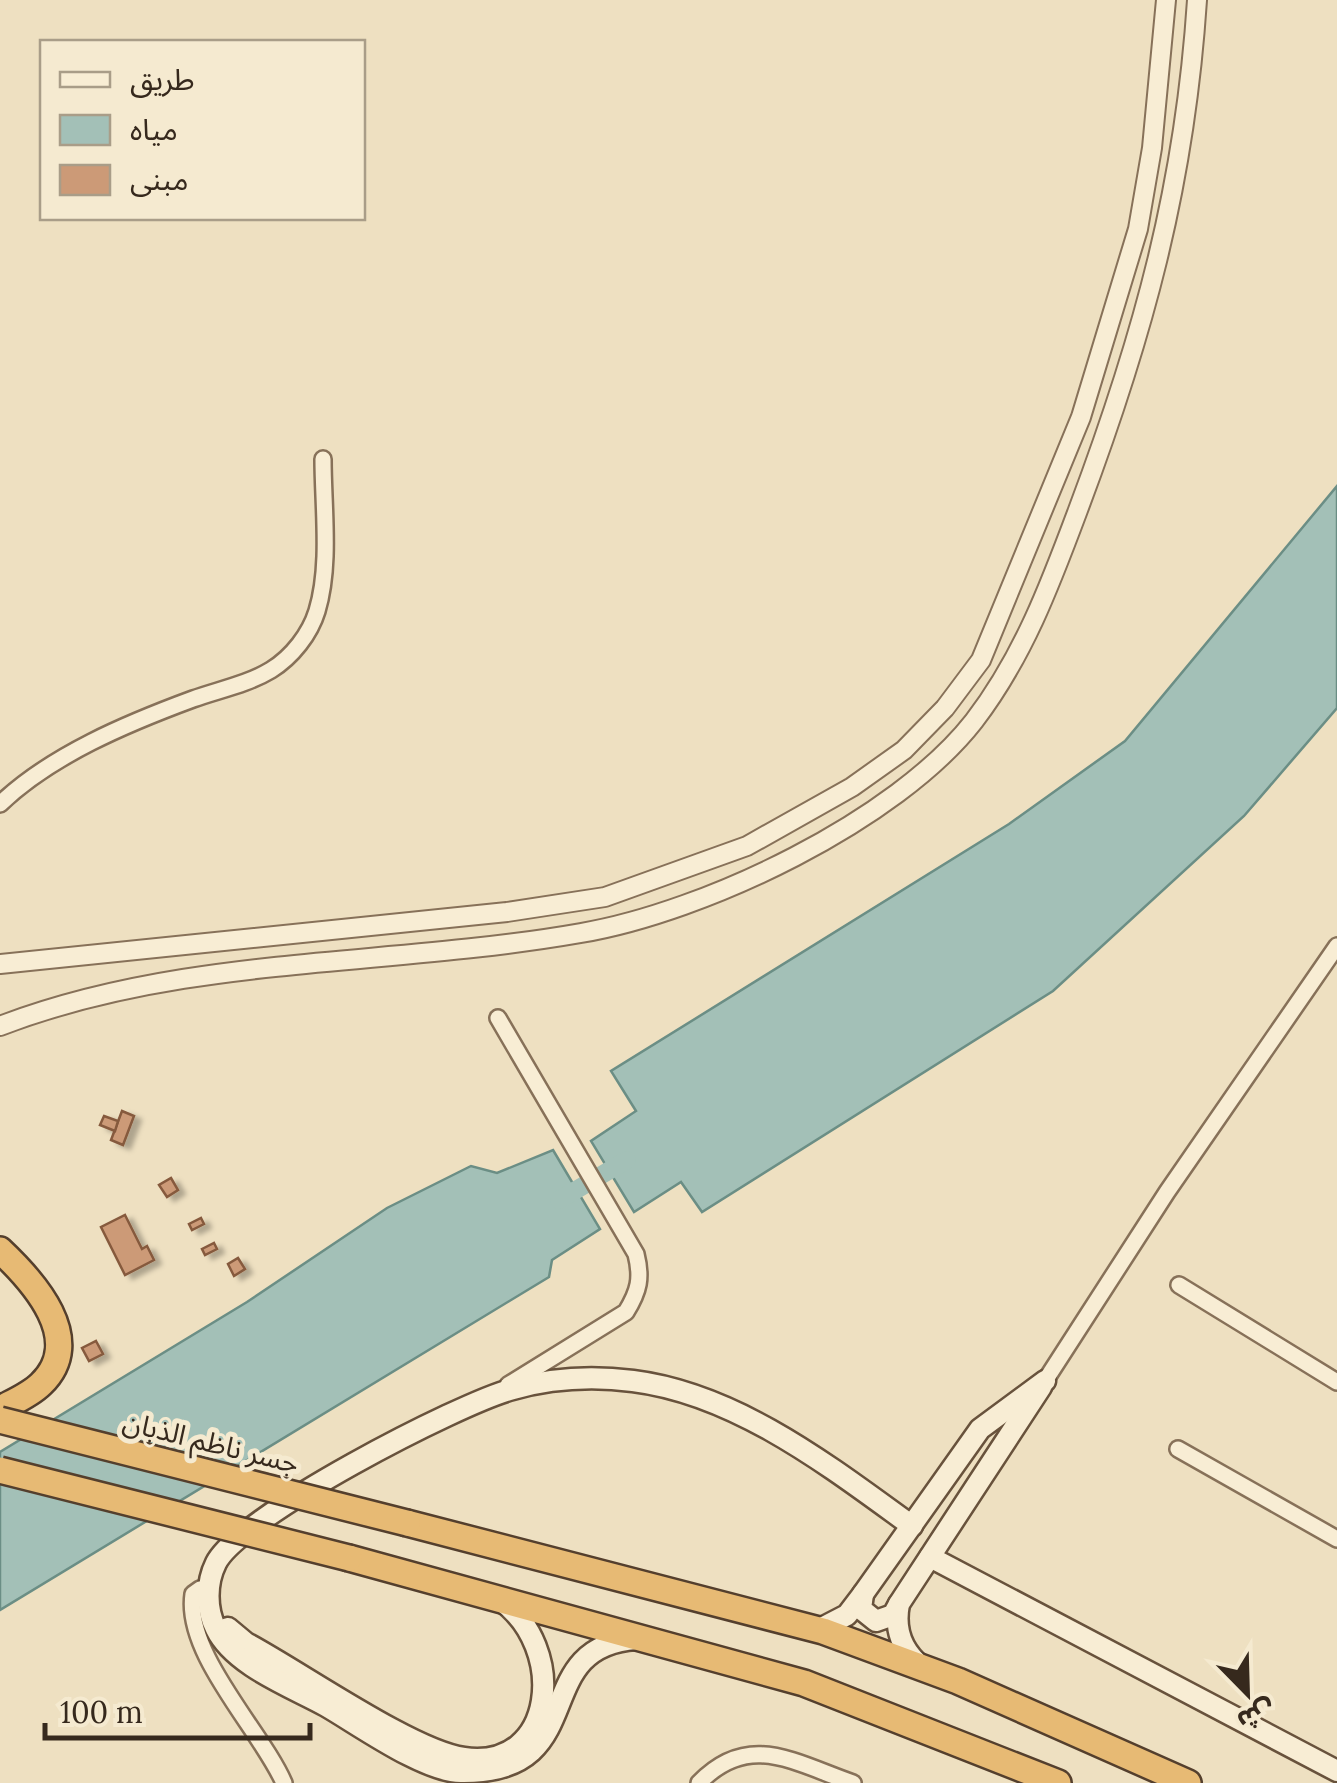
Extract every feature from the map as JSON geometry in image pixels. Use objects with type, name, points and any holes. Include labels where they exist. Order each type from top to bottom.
[{"type":"highway","points":[[0,1250],[35,1283],[55,1321],[59,1351],[42,1384],[0,1410]]},
{"type":"highway","name":"جسر ناظم الذبان","points":[[0,1420],[818,1630],[924,1668],[1139,1758],[1188,1783]]},
{"type":"highway","points":[[0,1470],[494,1595],[804,1683],[1058,1783]]},
{"type":"main road","points":[[642,1639],[600,1646],[581,1659],[568,1678],[552,1728],[522,1757],[482,1772],[454,1772],[420,1758],[242,1657],[216,1629],[208,1599],[216,1562],[274,1512],[374,1454],[487,1397],[573,1379],[660,1386],[760,1426],[912,1526]]},
{"type":"main road","points":[[818,1630],[847,1615],[864,1594],[980,1429],[1045,1381]]},
{"type":"main road","points":[[864,1594],[861,1609],[876,1622],[886,1621],[1045,1381]]},
{"type":"main road","points":[[930,1557],[1337,1772]]},
{"type":"main road","points":[[208,1599],[246,1643],[427,1746],[480,1759],[515,1744],[539,1718],[544,1699],[542,1659],[534,1638],[516,1614],[494,1595]]},
{"type":"main road","points":[[899,1604],[896,1618],[905,1649],[924,1668]]},
{"type":"street","points":[[0,964],[508,912],[605,897],[693,869],[747,846],[852,787],[904,750],[945,708],[981,660],[1081,417],[1138,229],[1162,60],[1166,0]]},
{"type":"street","points":[[0,1026],[87,997],[190,978],[518,944],[654,915],[710,896],[823,840],[928,768],[972,724],[1012,666],[1042,604],[1112,420],[1168,229],[1193,64],[1197,0]]},
{"type":"street","points":[[1162,60],[1193,64]]},
{"type":"street","points":[[0,804],[45,770],[100,740],[162,711],[260,675],[290,655],[311,625],[322,590],[323,459]]},
{"type":"street","points":[[1045,1381],[1167,1192],[1337,946]]},
{"type":"street","points":[[487,1397],[626,1312],[638,1294],[642,1274],[624,1232],[498,1018]]},
{"type":"street","points":[[1179,1285],[1337,1382]]},
{"type":"street","points":[[1178,1449],[1337,1539]]},
{"type":"street","points":[[208,1599],[200,1589],[193,1594],[192,1605],[204,1647],[284,1783]]},
{"type":"street","points":[[699,1783],[715,1767],[740,1753],[766,1753],[853,1783]]},
{"type":"water","points":[[1337,486],[1337,708],[1244,816],[1053,991],[702,1212],[681,1182],[634,1212],[591,1141],[636,1111],[611,1071],[1009,824],[1125,741]]},
{"type":"water","points":[[553,1150],[600,1229],[552,1260],[549,1277],[0,1610],[0,1452],[247,1302],[387,1208],[471,1166],[497,1173]]},
{"type":"building","points":[[122,1111],[134,1116],[123,1145],[111,1140]]},
{"type":"building","points":[[104,1116],[118,1121],[115,1131],[100,1125]]},
{"type":"building","points":[[171,1178],[178,1190],[167,1197],[159,1185]]},
{"type":"building","points":[[125,1215],[142,1249],[147,1246],[154,1260],[125,1275],[101,1227]]},
{"type":"building","points":[[201,1218],[204,1224],[192,1230],[189,1224]]},
{"type":"building","points":[[214,1243],[217,1249],[205,1255],[202,1249]]},
{"type":"building","points":[[238,1258],[245,1269],[234,1276],[228,1264]]},
{"type":"building","points":[[96,1341],[103,1354],[89,1361],[82,1348]]},
{"type":"waterway","points":[[559,1200],[627,1160]]}]
